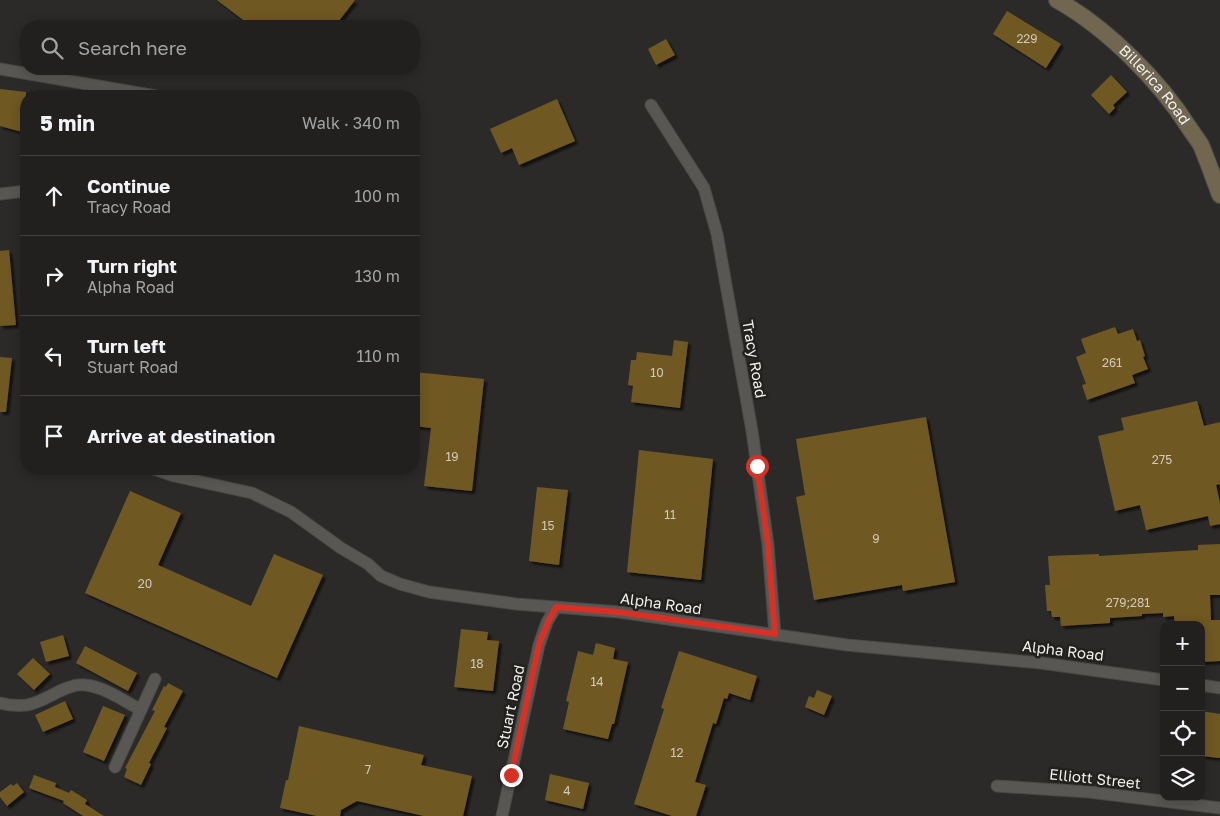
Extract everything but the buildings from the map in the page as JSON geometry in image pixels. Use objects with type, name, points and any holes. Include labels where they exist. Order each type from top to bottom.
[{"type":"main road","name":"Billerica Road","points":[[1057,0],[1069,6],[1117,43],[1161,90],[1181,114],[1200,144],[1220,195]]},
{"type":"street","points":[[0,70],[20,73]]},
{"type":"street","points":[[30,75],[120,90]]},
{"type":"street","name":"Tracy Road","points":[[651,105],[704,188],[717,234],[757,466],[768,545],[775,634]]},
{"type":"street","points":[[0,194],[20,192]]},
{"type":"street","name":"Alpha Road","points":[[171,475],[252,493],[262,497],[291,512],[341,548],[368,564],[381,576],[428,592],[516,604],[618,612],[847,645],[1038,662],[1160,679]]},
{"type":"street","name":"Stuart Road","points":[[502,816],[539,644],[556,607]]},
{"type":"street","points":[[115,767],[155,679]]},
{"type":"street","points":[[0,703],[30,704],[71,687],[83,685],[104,691],[141,710]]},
{"type":"street","points":[[1205,686],[1220,688]]},
{"type":"street","name":"Elliott Street","points":[[997,786],[1089,792],[1220,808]]},
{"type":"route","points":[[511,775],[539,644],[556,607],[618,612],[775,634],[768,545],[757,466]]}]
